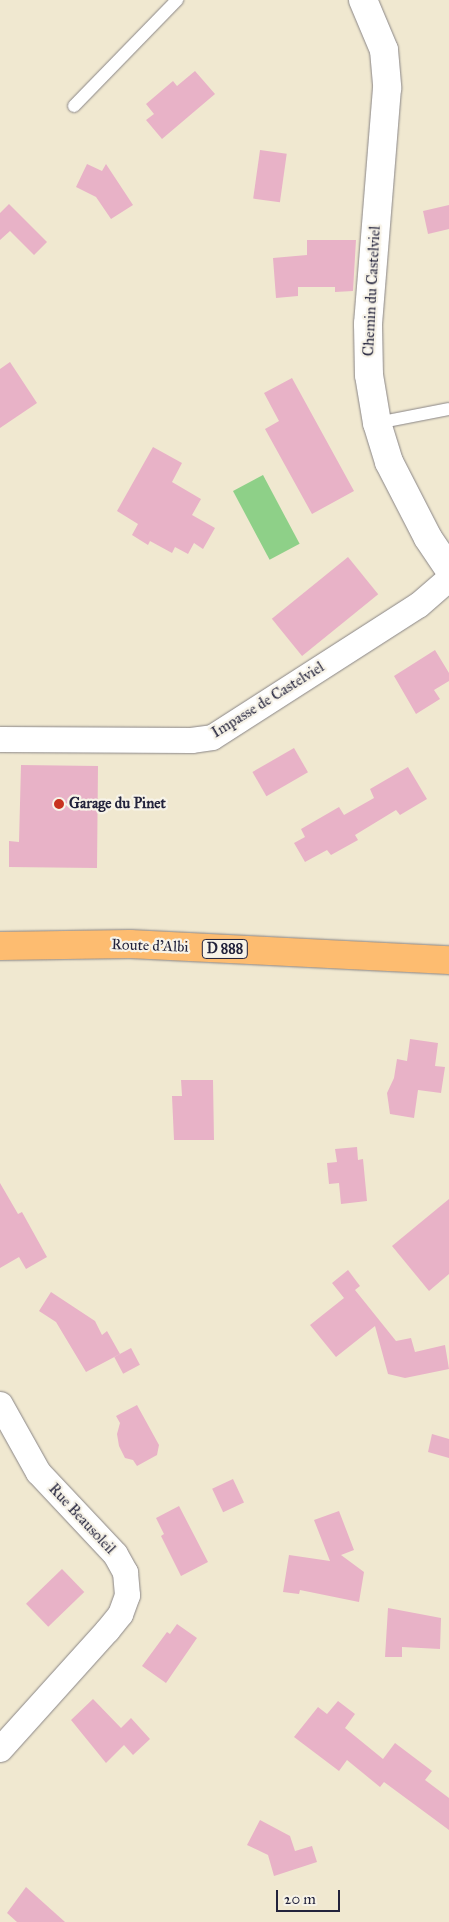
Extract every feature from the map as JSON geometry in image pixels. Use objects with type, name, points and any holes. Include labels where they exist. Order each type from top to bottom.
[{"type":"main road","name":"Route d'Albi","points":[[0,946],[130,944],[449,960]]},
{"type":"street","name":"Chemin du Castelviel","points":[[363,0],[384,50],[387,88],[368,324],[369,375],[377,423],[389,462],[408,500],[449,569]]},
{"type":"street","name":"Impasse de Castelviel","points":[[0,739],[191,740],[212,737],[418,605],[449,578]]},
{"type":"street","name":"Rue Beausoleil","points":[[0,1404],[38,1472],[115,1554],[125,1572],[127,1595],[120,1614],[107,1630],[0,1749]]},
{"type":"lane","points":[[74,106],[177,0]]},
{"type":"lane","points":[[377,423],[449,409]]},
{"type":"green space","points":[[263,475],[300,544],[270,560],[233,491]]},
{"type":"building","points":[[195,71],[215,94],[162,139],[146,120],[154,114],[146,104],[173,81],[177,86]]},
{"type":"building","points":[[260,150],[287,154],[280,202],[253,199]]},
{"type":"building","points":[[87,164],[102,171],[106,164],[133,205],[111,219],[96,197],[76,187]]},
{"type":"building","points":[[9,204],[47,242],[34,255],[10,231],[0,240],[0,213]]},
{"type":"building","points":[[449,205],[449,229],[428,234],[423,211]]},
{"type":"building","points":[[307,240],[356,240],[353,291],[335,292],[335,287],[298,287],[298,296],[276,298],[273,258],[307,255]]},
{"type":"building","points":[[10,362],[37,403],[0,428],[0,369]]},
{"type":"building","points":[[292,378],[354,491],[312,514],[265,429],[279,421],[264,393]]},
{"type":"building","points":[[153,447],[182,463],[172,482],[201,499],[192,515],[215,528],[203,549],[194,543],[188,554],[175,547],[172,553],[150,541],[148,545],[132,535],[138,524],[117,511]]},
{"type":"building","points":[[348,557],[378,594],[302,656],[272,619]]},
{"type":"building","points":[[435,650],[449,673],[449,681],[434,690],[440,699],[416,714],[394,676]]},
{"type":"building","points":[[294,748],[308,772],[266,796],[252,772]]},
{"type":"building","name":"Garage du Pinet","points":[[21,765],[98,766],[97,868],[9,867],[9,841],[19,842]]},
{"type":"building","points":[[408,767],[427,799],[400,815],[396,810],[355,835],[358,840],[331,855],[327,850],[305,862],[294,843],[305,837],[301,829],[339,807],[344,815],[374,798],[370,789]]},
{"type":"building","points":[[410,1039],[438,1043],[435,1066],[445,1067],[441,1093],[418,1090],[414,1118],[390,1114],[387,1093],[394,1078],[397,1059],[407,1061]]},
{"type":"building","points":[[181,1080],[213,1080],[214,1140],[174,1140],[172,1096],[182,1096]]},
{"type":"building","points":[[357,1147],[358,1160],[363,1159],[367,1201],[341,1204],[339,1183],[329,1184],[327,1163],[337,1162],[335,1149]]},
{"type":"building","points":[[0,1183],[18,1214],[22,1212],[47,1257],[26,1269],[19,1257],[0,1268]]},
{"type":"building","points":[[449,1199],[449,1274],[429,1291],[392,1246]]},
{"type":"building","points":[[348,1270],[360,1286],[355,1290],[396,1341],[411,1338],[415,1352],[445,1345],[449,1369],[405,1378],[388,1374],[375,1326],[336,1357],[310,1325],[344,1298],[332,1283]]},
{"type":"building","points":[[51,1292],[95,1321],[102,1335],[107,1331],[120,1354],[86,1372],[56,1322],[39,1311]]},
{"type":"building","points":[[131,1348],[140,1365],[123,1374],[114,1357]]},
{"type":"building","points":[[137,1405],[159,1445],[157,1455],[137,1466],[133,1460],[125,1458],[119,1446],[117,1434],[120,1423],[116,1416]]},
{"type":"building","points":[[432,1434],[449,1439],[449,1458],[428,1452]]},
{"type":"building","points":[[233,1479],[244,1503],[223,1512],[212,1489]]},
{"type":"building","points":[[179,1506],[208,1562],[181,1576],[161,1536],[164,1534],[156,1518]]},
{"type":"building","points":[[339,1511],[354,1550],[341,1555],[364,1572],[359,1602],[300,1590],[299,1594],[283,1592],[289,1555],[330,1561],[314,1520]]},
{"type":"building","points":[[62,1569],[84,1592],[48,1627],[26,1604]]},
{"type":"building","points":[[388,1608],[441,1618],[440,1649],[402,1647],[402,1657],[385,1657]]},
{"type":"building","points":[[177,1624],[197,1638],[166,1683],[142,1666],[167,1632],[170,1634]]},
{"type":"building","points":[[93,1699],[121,1728],[131,1718],[150,1739],[133,1755],[124,1745],[106,1763],[71,1720]]},
{"type":"building","points":[[338,1701],[355,1714],[345,1728],[383,1759],[395,1743],[432,1771],[425,1780],[449,1798],[449,1830],[384,1782],[380,1787],[347,1760],[339,1771],[294,1737],[318,1707],[327,1714]]},
{"type":"building","points":[[260,1820],[290,1836],[295,1851],[312,1846],[317,1862],[274,1876],[268,1855],[247,1845]]},
{"type":"building","points":[[26,1887],[65,1922],[17,1922],[7,1913]]},
{"type":"place","name":"Garage du Pinet","points":[[59,804]]}]
